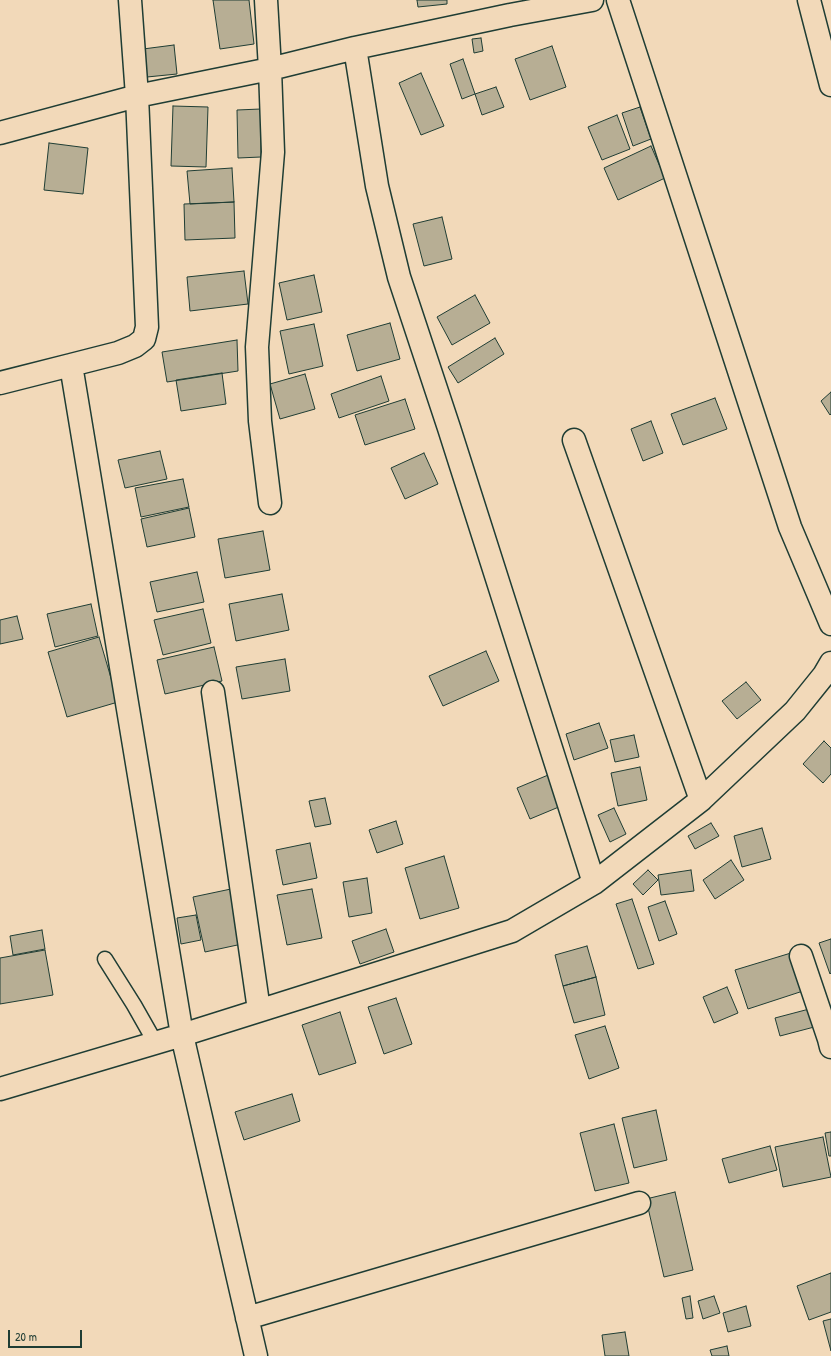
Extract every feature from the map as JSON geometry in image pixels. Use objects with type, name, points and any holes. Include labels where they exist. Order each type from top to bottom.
[{"type":"street","points":[[0,383],[118,353],[135,346],[144,340],[147,327],[137,96],[130,0]]},
{"type":"street","points":[[266,0],[273,152],[257,347],[260,421],[270,503]]},
{"type":"street","points":[[0,134],[137,96],[270,69],[509,7],[592,0]]},
{"type":"street","points":[[618,0],[790,527],[831,624]]},
{"type":"street","points":[[809,0],[831,86]]},
{"type":"street","points":[[355,48],[378,186],[399,276],[454,443],[594,883]]},
{"type":"street","points":[[71,365],[182,1035],[256,1356]]},
{"type":"street","points":[[574,440],[701,800]]},
{"type":"street","points":[[0,1089],[182,1035],[512,931],[594,883],[701,800],[795,711],[829,672]]},
{"type":"street","points":[[212,692],[259,1010]]},
{"type":"street","points":[[801,956],[830,1039],[831,1047]]},
{"type":"street","points":[[247,1318],[639,1203]]},
{"type":"lane","points":[[105,959],[155,1042]]},
{"type":"building","points":[[213,0],[249,0],[254,44],[220,49]]},
{"type":"building","points":[[417,0],[447,0],[447,4],[418,7]]},
{"type":"building","points":[[481,38],[483,51],[474,53],[472,39]]},
{"type":"building","points":[[174,45],[177,74],[147,77],[143,49]]},
{"type":"building","points":[[552,46],[566,87],[530,100],[515,59]]},
{"type":"building","points":[[463,59],[475,94],[462,99],[450,64]]},
{"type":"building","points":[[421,73],[444,126],[421,135],[399,83]]},
{"type":"building","points":[[496,87],[504,107],[482,115],[475,94]]},
{"type":"building","points":[[173,106],[208,107],[206,167],[171,166]]},
{"type":"building","points":[[640,107],[651,139],[633,146],[622,113]]},
{"type":"building","points":[[261,109],[261,157],[238,158],[237,110]]},
{"type":"building","points":[[617,115],[630,149],[602,160],[588,127]]},
{"type":"building","points":[[49,143],[88,148],[83,194],[44,190]]},
{"type":"building","points":[[651,146],[665,178],[618,200],[604,168]]},
{"type":"building","points":[[232,168],[234,202],[190,204],[187,171]]},
{"type":"building","points":[[234,202],[235,238],[185,240],[184,204]]},
{"type":"building","points":[[442,217],[452,259],[424,266],[413,224]]},
{"type":"building","points":[[244,271],[248,304],[190,311],[187,277]]},
{"type":"building","points":[[314,275],[322,312],[287,320],[279,283]]},
{"type":"building","points":[[475,295],[490,323],[452,345],[437,317]]},
{"type":"building","points":[[390,323],[400,359],[357,371],[347,335]]},
{"type":"building","points":[[314,324],[323,366],[289,374],[280,331]]},
{"type":"building","points":[[495,338],[504,354],[458,383],[448,367]]},
{"type":"building","points":[[237,340],[238,371],[167,382],[162,352]]},
{"type":"building","points":[[222,373],[226,404],[181,411],[176,380]]},
{"type":"building","points":[[305,374],[315,409],[280,419],[270,384]]},
{"type":"building","points":[[381,376],[389,401],[339,418],[331,394]]},
{"type":"building","points":[[831,392],[831,414],[830,415],[821,401]]},
{"type":"building","points":[[715,398],[727,429],[683,445],[671,414]]},
{"type":"building","points":[[405,399],[415,429],[365,445],[355,415]]},
{"type":"building","points":[[651,421],[663,453],[643,461],[631,429]]},
{"type":"building","points":[[160,451],[167,479],[125,488],[118,460]]},
{"type":"building","points":[[424,453],[438,484],[405,499],[391,468]]},
{"type":"building","points":[[183,479],[189,507],[141,517],[135,488]]},
{"type":"building","points":[[189,508],[195,537],[147,547],[141,519]]},
{"type":"building","points":[[263,531],[270,570],[225,578],[218,539]]},
{"type":"building","points":[[197,572],[204,602],[157,612],[150,582]]},
{"type":"building","points":[[282,594],[289,630],[236,641],[229,604]]},
{"type":"building","points":[[91,604],[98,636],[55,647],[47,614]]},
{"type":"building","points":[[203,609],[211,643],[163,655],[154,620]]},
{"type":"building","points":[[17,616],[23,639],[0,644],[0,620]]},
{"type":"building","points":[[99,637],[118,702],[67,717],[48,652]]},
{"type":"building","points":[[214,647],[222,681],[165,694],[157,660]]},
{"type":"building","points":[[486,651],[499,681],[443,706],[429,676]]},
{"type":"building","points":[[285,659],[290,691],[242,699],[236,667]]},
{"type":"building","points":[[746,682],[761,700],[737,719],[722,701]]},
{"type":"building","points":[[599,723],[608,748],[574,760],[566,734]]},
{"type":"building","points":[[634,735],[639,757],[615,762],[610,740]]},
{"type":"building","points":[[824,741],[831,748],[831,774],[823,783],[803,764]]},
{"type":"building","points":[[640,767],[647,800],[618,806],[611,773]]},
{"type":"building","points":[[553,773],[566,804],[530,819],[517,788]]},
{"type":"building","points":[[325,798],[331,824],[315,827],[309,801]]},
{"type":"building","points":[[614,808],[626,834],[610,842],[598,815]]},
{"type":"building","points":[[396,821],[403,844],[377,853],[369,830]]},
{"type":"building","points":[[711,823],[719,836],[695,849],[688,836]]},
{"type":"building","points":[[762,828],[771,859],[742,867],[734,836]]},
{"type":"building","points":[[310,843],[317,878],[283,885],[276,850]]},
{"type":"building","points":[[444,856],[459,908],[420,919],[405,868]]},
{"type":"building","points":[[731,860],[744,880],[715,899],[703,880]]},
{"type":"building","points":[[648,870],[658,880],[643,895],[633,884]]},
{"type":"building","points":[[691,870],[694,891],[661,895],[658,875]]},
{"type":"building","points":[[367,878],[372,913],[349,917],[343,882]]},
{"type":"building","points":[[231,889],[242,944],[205,952],[193,897]]},
{"type":"building","points":[[312,889],[322,938],[287,945],[277,895]]},
{"type":"building","points":[[632,899],[654,964],[638,969],[616,904]]},
{"type":"building","points":[[665,901],[677,934],[659,941],[648,907]]},
{"type":"building","points":[[196,915],[201,940],[181,944],[177,918]]},
{"type":"building","points":[[386,929],[394,952],[360,964],[352,941]]},
{"type":"building","points":[[42,930],[45,949],[13,955],[10,936]]},
{"type":"building","points":[[831,939],[831,973],[830,974],[819,943]]},
{"type":"building","points":[[587,946],[596,977],[563,986],[555,955]]},
{"type":"building","points":[[45,950],[53,995],[0,1004],[0,958]]},
{"type":"building","points":[[791,953],[803,991],[748,1009],[735,970]]},
{"type":"building","points":[[596,977],[605,1015],[574,1023],[563,986]]},
{"type":"building","points":[[727,987],[738,1013],[714,1023],[703,997]]},
{"type":"building","points":[[396,998],[412,1044],[384,1054],[368,1007]]},
{"type":"building","points":[[813,1008],[818,1026],[780,1036],[775,1018]]},
{"type":"building","points":[[340,1012],[356,1063],[319,1075],[302,1025]]},
{"type":"building","points":[[605,1026],[619,1068],[589,1079],[575,1035]]},
{"type":"building","points":[[292,1094],[300,1121],[244,1140],[235,1112]]},
{"type":"building","points":[[656,1110],[667,1160],[634,1168],[622,1118]]},
{"type":"building","points":[[614,1124],[629,1183],[595,1191],[580,1133]]},
{"type":"building","points":[[831,1132],[831,1156],[829,1156],[825,1133]]},
{"type":"building","points":[[823,1137],[831,1177],[783,1187],[775,1147]]},
{"type":"building","points":[[770,1146],[777,1170],[729,1183],[722,1159]]},
{"type":"building","points":[[675,1192],[693,1270],[664,1277],[646,1199]]},
{"type":"building","points":[[831,1273],[831,1312],[809,1320],[797,1286]]},
{"type":"building","points":[[690,1296],[693,1318],[686,1319],[682,1298]]},
{"type":"building","points":[[714,1296],[720,1313],[703,1319],[698,1301]]},
{"type":"building","points":[[746,1306],[751,1326],[728,1332],[723,1313]]},
{"type":"building","points":[[831,1319],[831,1351],[823,1321]]},
{"type":"building","points":[[625,1332],[629,1356],[605,1356],[602,1335]]},
{"type":"building","points":[[727,1346],[729,1356],[712,1356],[710,1350]]}]
